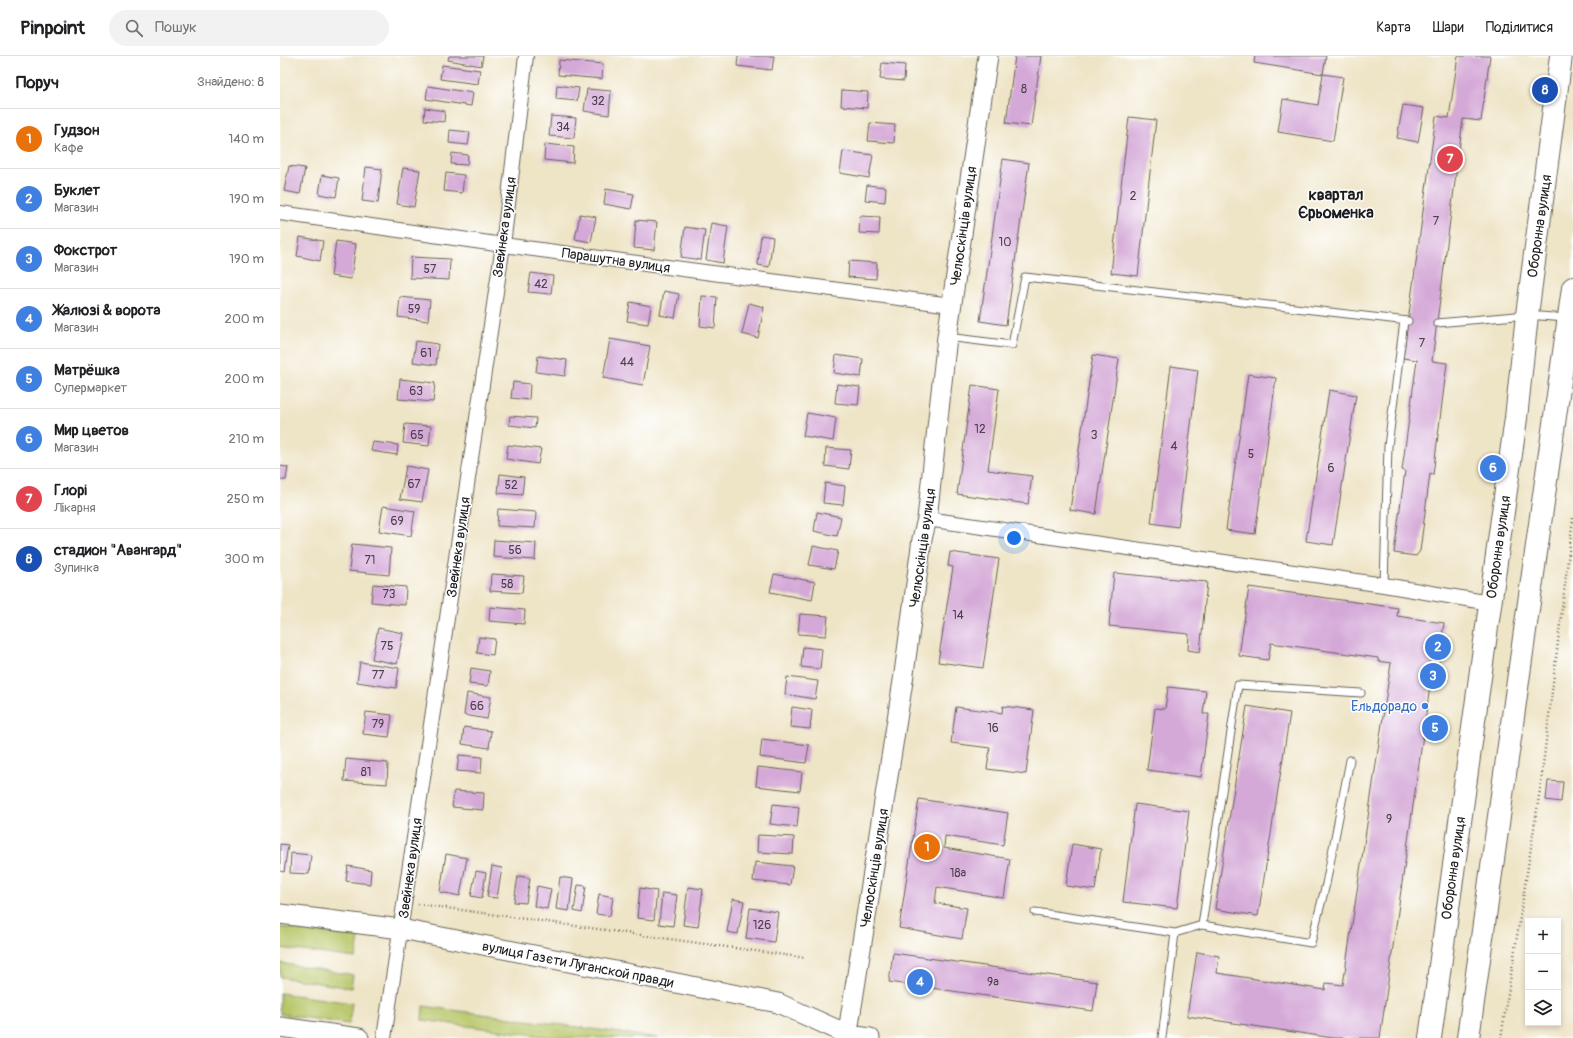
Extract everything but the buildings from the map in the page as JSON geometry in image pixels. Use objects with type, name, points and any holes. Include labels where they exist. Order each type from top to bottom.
[{"type":"main road","name":"Оборонна вулиця","points":[[1430,1038],[1516,418],[1527,315],[1562,56]]},
{"type":"main road","points":[[1468,1038],[1573,288]]},
{"type":"street","name":"Звейнека вулиця","points":[[384,1038],[503,245],[526,56]]},
{"type":"street","name":"Челюскінців вулиця","points":[[848,1037],[903,681],[922,539],[927,519],[951,305],[988,56]]},
{"type":"street","name":"Парашутна вулиця","points":[[280,213],[503,245],[951,305]]},
{"type":"street","points":[[927,519],[1384,585],[1490,603]]},
{"type":"street","name":"вулиця Газєти Луганской правди","points":[[280,914],[401,929],[778,1003],[848,1037],[870,1038]]},
{"type":"street","points":[[280,1027],[360,1038]]},
{"type":"lane","points":[[947,337],[1012,344],[1025,277],[1406,321],[1388,446],[1384,585]]},
{"type":"lane","points":[[1437,323],[1527,315],[1569,318]]},
{"type":"lane","points":[[1202,925],[1238,685],[1361,693]]},
{"type":"lane","points":[[1035,912],[1175,933],[1202,925],[1310,943],[1326,884],[1350,760]]},
{"type":"lane","points":[[1162,1038],[1175,933]]},
{"type":"path","points":[[1500,1038],[1540,790],[1573,520]]},
{"type":"path","points":[[405,902],[806,958]]},
{"type":"green space","points":[[280,927],[359,937],[356,958],[280,948]]},
{"type":"green space","points":[[280,963],[353,975],[351,988],[280,977]]},
{"type":"green space","points":[[280,993],[352,1003],[349,1024],[280,1014]]},
{"type":"green space","points":[[423,1006],[658,1038],[558,1038],[422,1020]]},
{"type":"place","name":"стадион \"Авангард\"","points":[[1545,90]]},
{"type":"place","name":"Глорі","points":[[1450,159]]},
{"type":"place","name":"Мир цветов","points":[[1493,468]]},
{"type":"place","name":"Буклет","points":[[1438,647]]},
{"type":"place","name":"Фокстрот","points":[[1433,676]]},
{"type":"place","name":"Ельдорадо","points":[[1425,706]]},
{"type":"place","name":"Матрёшка","points":[[1435,728]]},
{"type":"place","name":"Гудзон","points":[[927,847]]},
{"type":"place","name":"Жалюзі & ворота","points":[[920,982]]},
{"type":"district","name":"квартал Єрьоменка","points":[[1336,203]]}]
